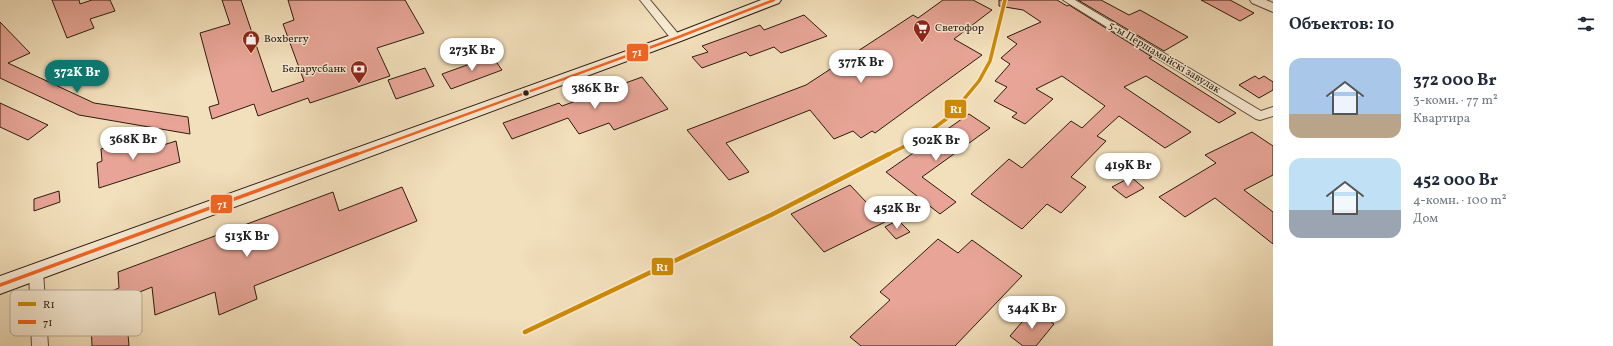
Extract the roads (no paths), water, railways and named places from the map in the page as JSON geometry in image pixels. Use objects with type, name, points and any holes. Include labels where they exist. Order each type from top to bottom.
[{"type":"main road","points":[[0,285],[676,38],[774,0]]},
{"type":"street","points":[[645,0],[676,38]]},
{"type":"street","name":"5-ы Першамайскі завулак","points":[[1068,0],[1260,116],[1273,110]]},
{"type":"street","points":[[1256,0],[1273,8]]},
{"type":"street","points":[[36,272],[37,290]]},
{"type":"street","points":[[39,336],[40,346]]},
{"type":"place","name":"Светофор","points":[[922,43]]},
{"type":"place","name":"Boxberry","points":[[251,54]]},
{"type":"place","name":"Беларусбанк","points":[[359,84]]}]
